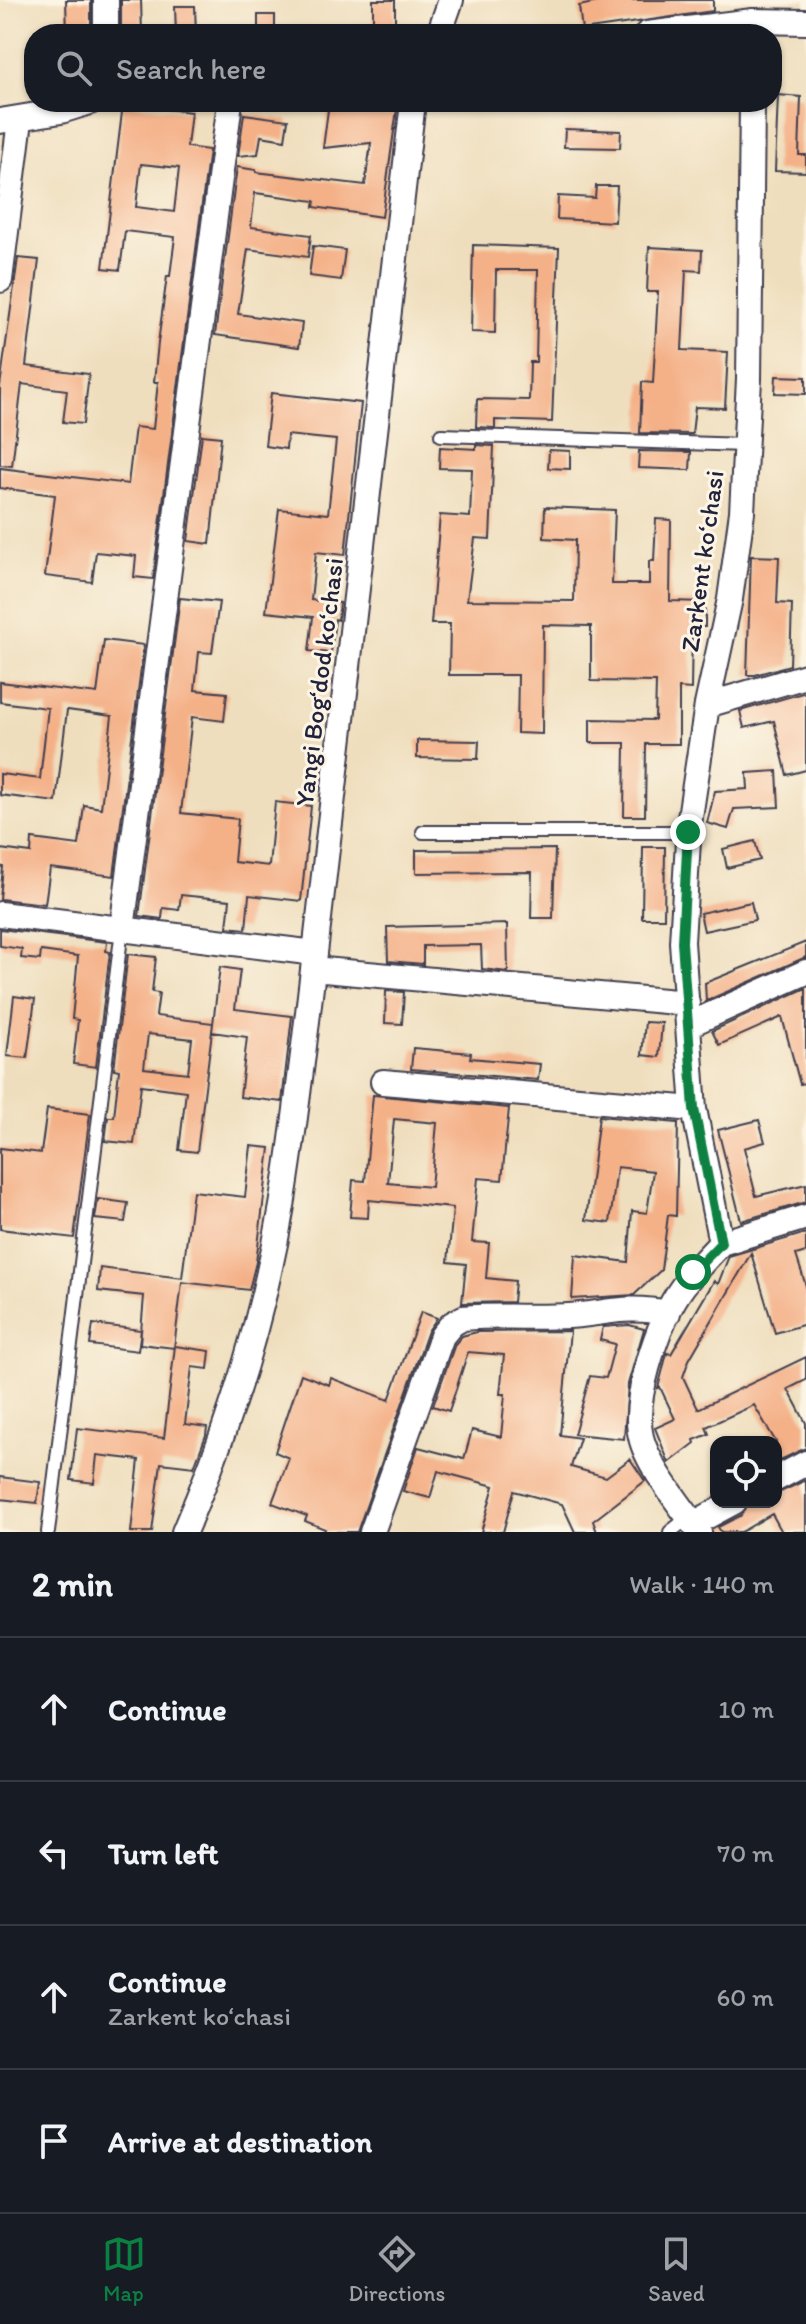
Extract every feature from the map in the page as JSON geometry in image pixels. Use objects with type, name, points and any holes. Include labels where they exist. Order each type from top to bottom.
[{"type":"street","points":[[106,0],[106,24]]},
{"type":"street","points":[[443,24],[451,0]]},
{"type":"street","points":[[713,24],[752,18],[806,22]]},
{"type":"street","points":[[0,280],[10,121],[48,112]]},
{"type":"street","points":[[122,929],[229,112]]},
{"type":"street","name":"Yangi Bogʻdod koʻchasi","points":[[184,1532],[221,1437],[252,1337],[272,1256],[290,1149],[412,112]]},
{"type":"street","name":"Zarkent koʻchasi","points":[[721,1243],[694,1109],[682,942],[688,832],[707,705],[730,599],[742,512],[749,379],[752,112]]},
{"type":"street","points":[[707,705],[806,676]]},
{"type":"street","points":[[0,914],[122,929],[314,961],[688,1014],[806,972]]},
{"type":"street","points":[[383,1082],[694,1109]]},
{"type":"street","points":[[722,1508],[688,1526],[641,1438],[639,1407],[668,1313],[693,1272],[721,1243],[806,1217]]},
{"type":"street","points":[[372,1532],[442,1336],[452,1324],[463,1318],[570,1316],[623,1308],[668,1313]]},
{"type":"street","points":[[782,1476],[806,1463]]},
{"type":"lane","points":[[441,435],[745,445]]},
{"type":"lane","points":[[423,832],[688,832]]},
{"type":"lane","points":[[48,1532],[122,929]]},
{"type":"building","points":[[66,0],[91,0],[91,24],[67,24]]},
{"type":"building","points":[[121,0],[141,0],[142,24],[121,24]]},
{"type":"building","points":[[373,0],[395,0],[395,24],[373,24]]},
{"type":"building","points":[[607,0],[713,0],[713,11],[623,24],[581,24],[579,6]]},
{"type":"building","points":[[175,6],[195,6],[196,24],[176,24]]},
{"type":"building","points":[[258,15],[275,15],[275,24],[258,24]]},
{"type":"building","points":[[782,95],[801,97],[799,155],[806,155],[806,172],[775,171],[777,112],[782,112]]},
{"type":"building","points":[[122,112],[191,112],[187,147],[209,150],[153,579],[134,577],[136,556],[96,552],[92,582],[45,576],[55,495],[0,488],[0,468],[128,484],[135,427],[153,429],[158,343],[175,237],[125,231],[120,270],[103,268]],"holes":[[[141,164],[179,168],[174,212],[136,207]]]},
{"type":"building","points":[[328,112],[397,112],[382,217],[314,207],[315,201],[255,193],[251,227],[311,235],[308,257],[248,249],[238,314],[302,323],[299,347],[215,335],[237,167],[365,185],[371,143],[323,148]]},
{"type":"building","points":[[244,114],[288,120],[285,140],[261,136],[258,154],[238,156]]},
{"type":"building","points":[[565,129],[621,131],[620,148],[564,147]]},
{"type":"building","points":[[596,186],[617,186],[615,222],[557,219],[558,196],[595,198]]},
{"type":"building","points":[[473,245],[559,248],[552,422],[495,420],[495,428],[476,427],[477,399],[529,400],[530,362],[536,362],[538,270],[496,270],[495,333],[471,332]]},
{"type":"building","points":[[313,246],[345,250],[341,280],[309,276]]},
{"type":"building","points":[[649,247],[702,250],[701,271],[686,270],[682,350],[728,352],[725,408],[695,407],[692,434],[640,433],[642,382],[653,383],[658,292],[647,292]]},
{"type":"building","points":[[18,258],[39,260],[26,366],[89,374],[83,424],[63,422],[67,390],[22,384],[12,466],[0,465],[0,386]]},
{"type":"building","points":[[776,376],[806,377],[806,394],[775,393]]},
{"type":"building","points":[[271,393],[361,403],[345,555],[316,552],[311,600],[340,603],[331,653],[309,651],[313,617],[266,612],[279,509],[328,514],[336,440],[287,435],[286,449],[265,446]]},
{"type":"building","points":[[202,435],[221,437],[210,544],[188,541]]},
{"type":"building","points":[[476,445],[494,446],[490,539],[475,538],[467,600],[574,601],[575,540],[544,538],[545,507],[615,510],[612,584],[649,584],[649,561],[654,561],[656,519],[671,520],[670,601],[705,602],[705,627],[692,627],[691,689],[679,688],[679,744],[646,744],[645,816],[624,816],[625,743],[590,743],[590,719],[655,720],[656,682],[591,681],[591,626],[543,625],[542,734],[517,733],[518,675],[449,675],[450,624],[431,624],[440,515],[470,517],[472,469],[439,468],[440,447],[476,449]]},
{"type":"building","points":[[549,450],[570,451],[570,469],[548,468]]},
{"type":"building","points":[[639,451],[691,452],[690,470],[638,468]]},
{"type":"building","points":[[751,556],[779,557],[777,603],[792,604],[790,665],[747,675]]},
{"type":"building","points":[[180,598],[219,602],[212,653],[199,652],[195,690],[227,693],[224,721],[192,717],[181,813],[238,819],[234,862],[269,866],[275,802],[311,806],[301,901],[249,895],[246,929],[227,927],[230,900],[181,895],[179,910],[163,908],[162,919],[139,916]]},
{"type":"building","points":[[104,640],[144,645],[114,876],[50,868],[45,904],[0,899],[3,867],[0,866],[0,849],[31,853],[32,839],[79,845],[84,805],[101,808],[112,716],[67,710],[56,802],[0,795],[0,774],[40,779],[48,708],[0,702],[0,682],[97,694]]},
{"type":"building","points":[[806,692],[806,770],[787,775],[774,721],[744,728],[740,711]]},
{"type":"building","points":[[417,740],[479,741],[478,759],[417,758]]},
{"type":"building","points":[[777,771],[779,807],[734,809],[728,829],[707,823],[715,791],[748,789],[747,773]]},
{"type":"building","points":[[755,841],[760,860],[727,868],[723,849]]},
{"type":"building","points":[[643,847],[665,847],[664,918],[642,918]]},
{"type":"building","points":[[555,849],[553,918],[531,918],[532,872],[416,873],[416,850]]},
{"type":"building","points":[[751,902],[755,920],[704,931],[700,913]]},
{"type":"building","points":[[507,924],[508,972],[482,969],[481,945],[423,946],[423,964],[388,961],[387,927]]},
{"type":"building","points":[[0,929],[107,942],[106,951],[110,952],[96,1067],[73,1064],[78,1020],[72,1019],[78,956],[41,951],[40,960],[21,958],[22,949],[0,946]]},
{"type":"building","points":[[806,942],[806,957],[706,1001],[705,983]]},
{"type":"building","points":[[128,954],[156,957],[152,992],[159,993],[156,1016],[213,1023],[197,1152],[179,1150],[186,1091],[141,1085],[134,1144],[105,1141],[108,1117],[114,1117],[119,1070],[114,1069]],"holes":[[[148,1034],[192,1039],[188,1073],[144,1068]]]},
{"type":"building","points":[[220,967],[240,970],[235,1009],[292,1016],[282,1102],[240,1097],[247,1037],[212,1032]]},
{"type":"building","points":[[806,988],[806,1083],[800,1084],[782,1017],[719,1045],[712,1031]]},
{"type":"building","points":[[386,991],[404,992],[402,1024],[385,1023]]},
{"type":"building","points":[[14,996],[35,999],[27,1058],[7,1056]]},
{"type":"building","points":[[645,1022],[662,1023],[659,1057],[642,1055]]},
{"type":"building","points":[[413,1048],[471,1053],[470,1058],[540,1064],[538,1080],[411,1069]]},
{"type":"building","points":[[373,1095],[509,1108],[502,1180],[478,1178],[472,1242],[489,1243],[486,1278],[515,1281],[513,1302],[462,1303],[466,1264],[448,1262],[453,1208],[369,1200],[368,1218],[350,1217],[353,1180],[365,1181]],"holes":[[[394,1119],[437,1123],[431,1187],[388,1183]]]},
{"type":"building","points":[[47,1109],[90,1114],[74,1238],[0,1229],[0,1148],[41,1153]]},
{"type":"building","points":[[599,1116],[678,1123],[676,1216],[668,1215],[661,1270],[634,1295],[572,1299],[575,1255],[628,1262],[632,1211],[647,1213],[653,1171],[617,1167],[610,1223],[586,1220]]},
{"type":"building","points":[[759,1120],[765,1142],[744,1148],[756,1196],[806,1184],[806,1202],[741,1221],[718,1130]]},
{"type":"building","points":[[251,1146],[270,1148],[256,1262],[249,1290],[182,1282],[174,1348],[140,1344],[144,1296],[98,1291],[100,1268],[182,1278],[193,1191],[245,1197]]},
{"type":"building","points":[[98,1199],[128,1203],[125,1222],[95,1219]]},
{"type":"building","points":[[806,1233],[806,1252],[796,1255],[806,1286],[806,1324],[775,1333],[751,1253],[689,1360],[683,1377],[698,1409],[806,1357],[806,1380],[788,1389],[806,1423],[806,1448],[782,1459],[782,1436],[772,1436],[754,1405],[706,1427],[709,1434],[694,1440],[695,1443],[669,1463],[655,1428],[675,1419],[658,1388],[667,1353],[671,1354],[714,1281],[718,1284],[729,1256]]},
{"type":"building","points":[[421,1312],[437,1318],[428,1331],[357,1532],[324,1532],[325,1529],[305,1521],[307,1516],[272,1503],[289,1458],[275,1452],[301,1374],[329,1385],[331,1378],[389,1400]]},
{"type":"building","points":[[93,1324],[141,1330],[138,1351],[90,1345]]},
{"type":"building","points":[[629,1325],[644,1329],[628,1384],[624,1439],[574,1434],[590,1376],[606,1378],[615,1344],[600,1340],[603,1327]]},
{"type":"building","points":[[570,1331],[560,1435],[580,1438],[571,1467],[606,1477],[630,1459],[645,1481],[593,1521],[597,1532],[575,1532],[562,1504],[514,1491],[503,1532],[481,1532],[494,1486],[438,1471],[430,1498],[403,1491],[418,1447],[464,1459],[472,1430],[501,1437],[505,1394],[500,1394],[504,1355],[468,1352],[449,1411],[433,1406],[455,1344],[462,1336],[477,1332]]},
{"type":"building","points":[[175,1346],[210,1351],[208,1369],[192,1367],[185,1424],[207,1427],[206,1435],[194,1467],[161,1463],[152,1532],[131,1532],[139,1460],[97,1455],[94,1483],[71,1480],[77,1428],[164,1438]]},
{"type":"building","points":[[0,1477],[40,1482],[37,1503],[0,1499]]},
{"type":"building","points":[[806,1480],[806,1532],[782,1532],[772,1514],[741,1532],[721,1532],[718,1527],[742,1515],[746,1508],[782,1508],[782,1491]]},
{"type":"route","points":[[688,832],[682,942],[694,1109],[721,1243],[693,1272]]}]
